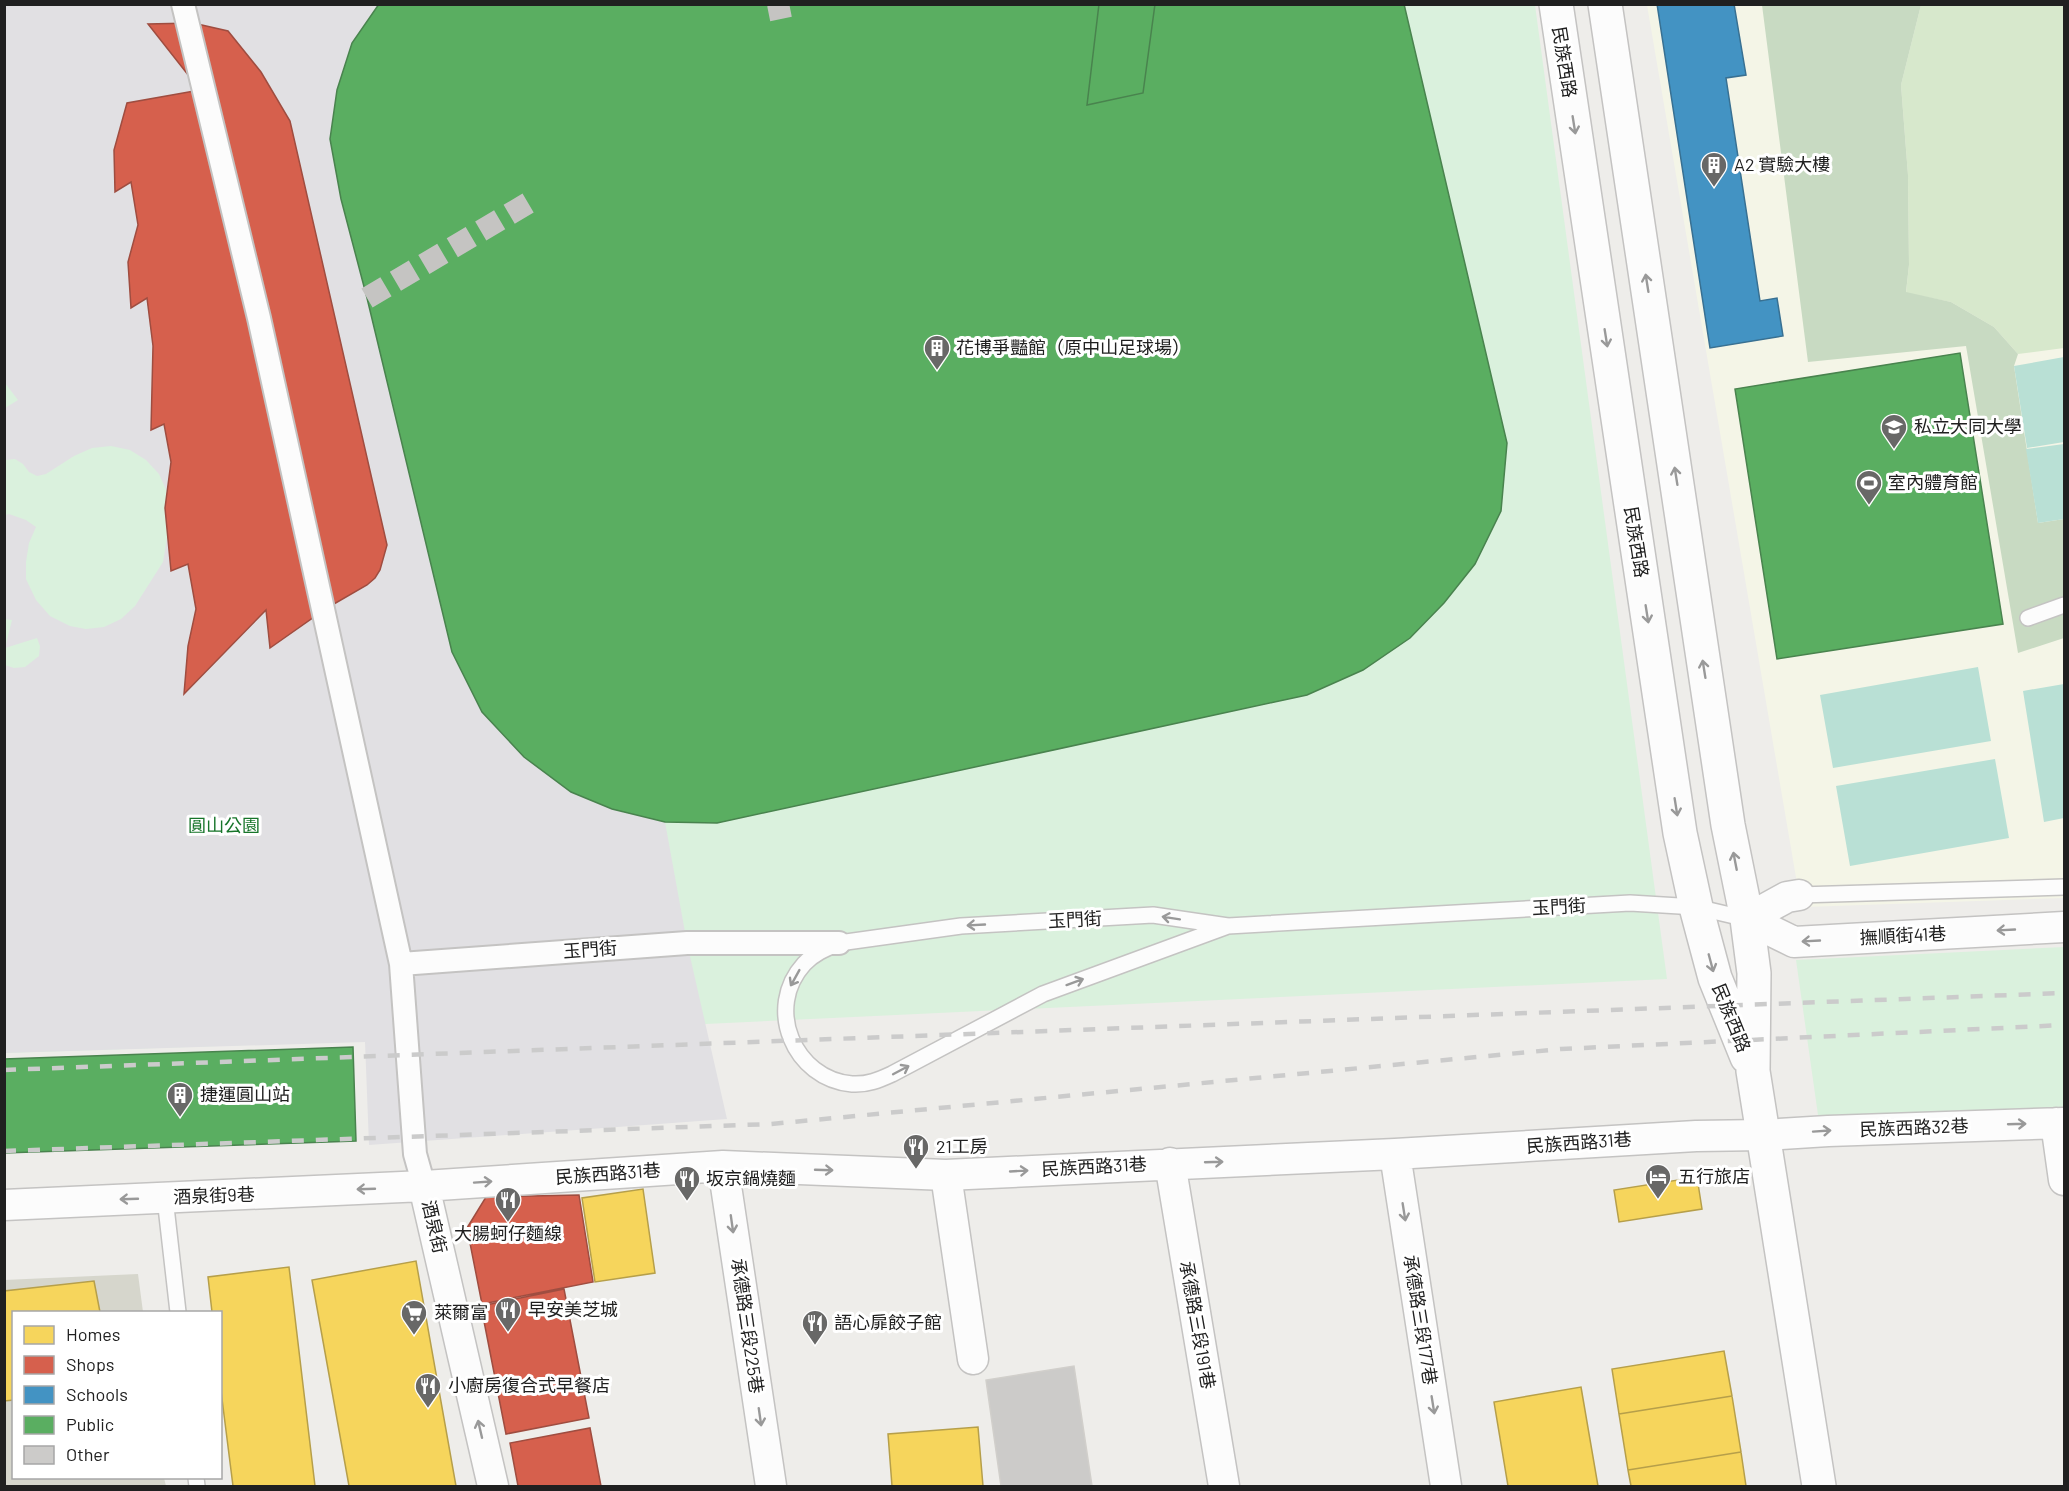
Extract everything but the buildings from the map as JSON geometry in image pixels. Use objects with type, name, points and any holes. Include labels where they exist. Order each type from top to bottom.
[{"type":"street","name":"酒泉街","points":[[183,4],[259,318],[402,964],[415,1154],[493,1486]]},
{"type":"street","name":"民族西路","points":[[1556,4],[1680,833],[1696,907],[1715,978],[1753,1071]]},
{"type":"street","name":"民族西路","points":[[1605,4],[1728,825],[1747,919],[1754,973],[1753,1071],[1819,1486]]},
{"type":"street","points":[[1747,919],[1787,897],[1799,895]]},
{"type":"street","name":"撫順街41巷","points":[[1747,919],[1794,942],[2064,927]]},
{"type":"street","name":"玉門街","points":[[402,964],[687,943],[839,943]]},
{"type":"street","points":[[2060,1123],[2064,1180]]},
{"type":"street","name":"民族西路32巷","points":[[1764,1135],[2060,1123]]},
{"type":"street","name":"民族西路31巷","points":[[424,1186],[723,1166],[946,1175],[1395,1154],[1684,1136],[1764,1135]]},
{"type":"street","name":"承德路三段177巷","points":[[1395,1154],[1446,1486]]},
{"type":"street","name":"承德路三段191巷","points":[[1170,1163],[1224,1486]]},
{"type":"street","name":"承德路三段225巷","points":[[723,1166],[771,1486]]},
{"type":"street","points":[[946,1175],[973,1359]]},
{"type":"street","name":"酒泉街9巷","points":[[4,1204],[424,1186]]},
{"type":"lane","points":[[2028,618],[2064,605]]},
{"type":"lane","points":[[1799,895],[2064,886]]},
{"type":"lane","name":"玉門街","points":[[839,943],[961,926],[1153,915],[1228,926],[1630,903],[1696,907],[1747,919]]},
{"type":"lane","points":[[839,943],[821,951],[805,963],[793,980],[786,999],[786,1019],[790,1039],[801,1057],[815,1071],[833,1080],[854,1084],[873,1082],[892,1074],[1043,994],[1228,926]]},
{"type":"lane","points":[[165,1198],[178,1311]]},
{"type":"shaded area","name":"圓山公園","points":[[5,5],[379,5],[352,43],[337,90],[330,139],[341,199],[367,298],[451,650],[482,712],[612,809],[665,822],[687,943],[727,1119],[369,1145],[365,1042],[5,1053],[5,665],[14,668],[25,667],[39,656],[40,646],[37,638],[5,648],[12,620],[5,619],[5,515],[9,514],[26,520],[36,527],[29,543],[26,579],[36,600],[50,616],[70,626],[86,629],[104,627],[121,619],[135,606],[163,562],[171,514],[167,492],[159,474],[146,460],[130,450],[111,446],[92,448],[74,456],[46,474],[37,476],[15,459],[5,460],[5,408],[18,400],[5,383]]},
{"type":"shaded area","name":"私立大同大學","points":[[1647,5],[2064,5],[2064,898],[1805,907],[1799,895]]},
{"type":"shaded area","points":[[138,1274],[143,1311],[12,1311],[12,1479],[164,1479],[166,1486],[5,1486],[4,1280]]},
{"type":"green space","points":[[4,5],[1535,5],[1667,979],[276,1044],[5,1053]]},
{"type":"green space","points":[[1762,5],[1921,5],[1901,85],[1908,175],[1909,265],[1906,292],[1951,302],[1994,327],[2018,354],[2014,366],[2038,523],[2064,519],[2064,638],[2018,653],[1966,346],[1808,362]]},
{"type":"green space","points":[[1921,5],[2064,5],[2064,348],[2018,354],[1994,327],[1951,302],[1906,293],[1909,265],[1908,175],[1901,85]]},
{"type":"green space","points":[[2064,357],[2064,442],[2027,448],[2014,366]]},
{"type":"green space","points":[[2064,444],[2064,519],[2038,523],[2026,449]]},
{"type":"green space","points":[[1978,667],[1991,741],[1833,768],[1820,695]]},
{"type":"green space","points":[[2064,684],[2064,818],[2044,822],[2023,691]]},
{"type":"green space","points":[[1995,759],[2009,838],[1850,866],[1836,786]]},
{"type":"green space","points":[[2064,947],[2064,1107],[1819,1122],[1796,960]]},
{"type":"tunnel","points":[[778,4],[781,19]]},
{"type":"tunnel","points":[[367,298],[535,199]]},
{"type":"railway","points":[[4,1070],[2064,993]]},
{"type":"railway","points":[[4,1151],[771,1124],[1561,1049],[2064,1025]]},
{"type":"place","name":"A2 實驗大樓","points":[[1714,188]]},
{"type":"place","name":"花博爭豔館（原中山足球場）","points":[[937,371]]},
{"type":"place","name":"私立大同大學","points":[[1894,450]]},
{"type":"place","name":"室內體育館","points":[[1869,506]]},
{"type":"place","name":"捷運圓山站","points":[[180,1118]]},
{"type":"place","name":"21工房","points":[[916,1170]]},
{"type":"place","name":"五行旅店","points":[[1658,1200]]},
{"type":"place","name":"坂京鍋燒麵","points":[[687,1202]]},
{"type":"place","name":"大腸蚵仔麵線","points":[[508,1223]]},
{"type":"place","name":"早安美芝城","points":[[508,1333]]},
{"type":"place","name":"萊爾富","points":[[414,1336]]},
{"type":"place","name":"語心扉餃子館","points":[[815,1346]]},
{"type":"place","name":"小廚房復合式早餐店","points":[[428,1409]]}]
